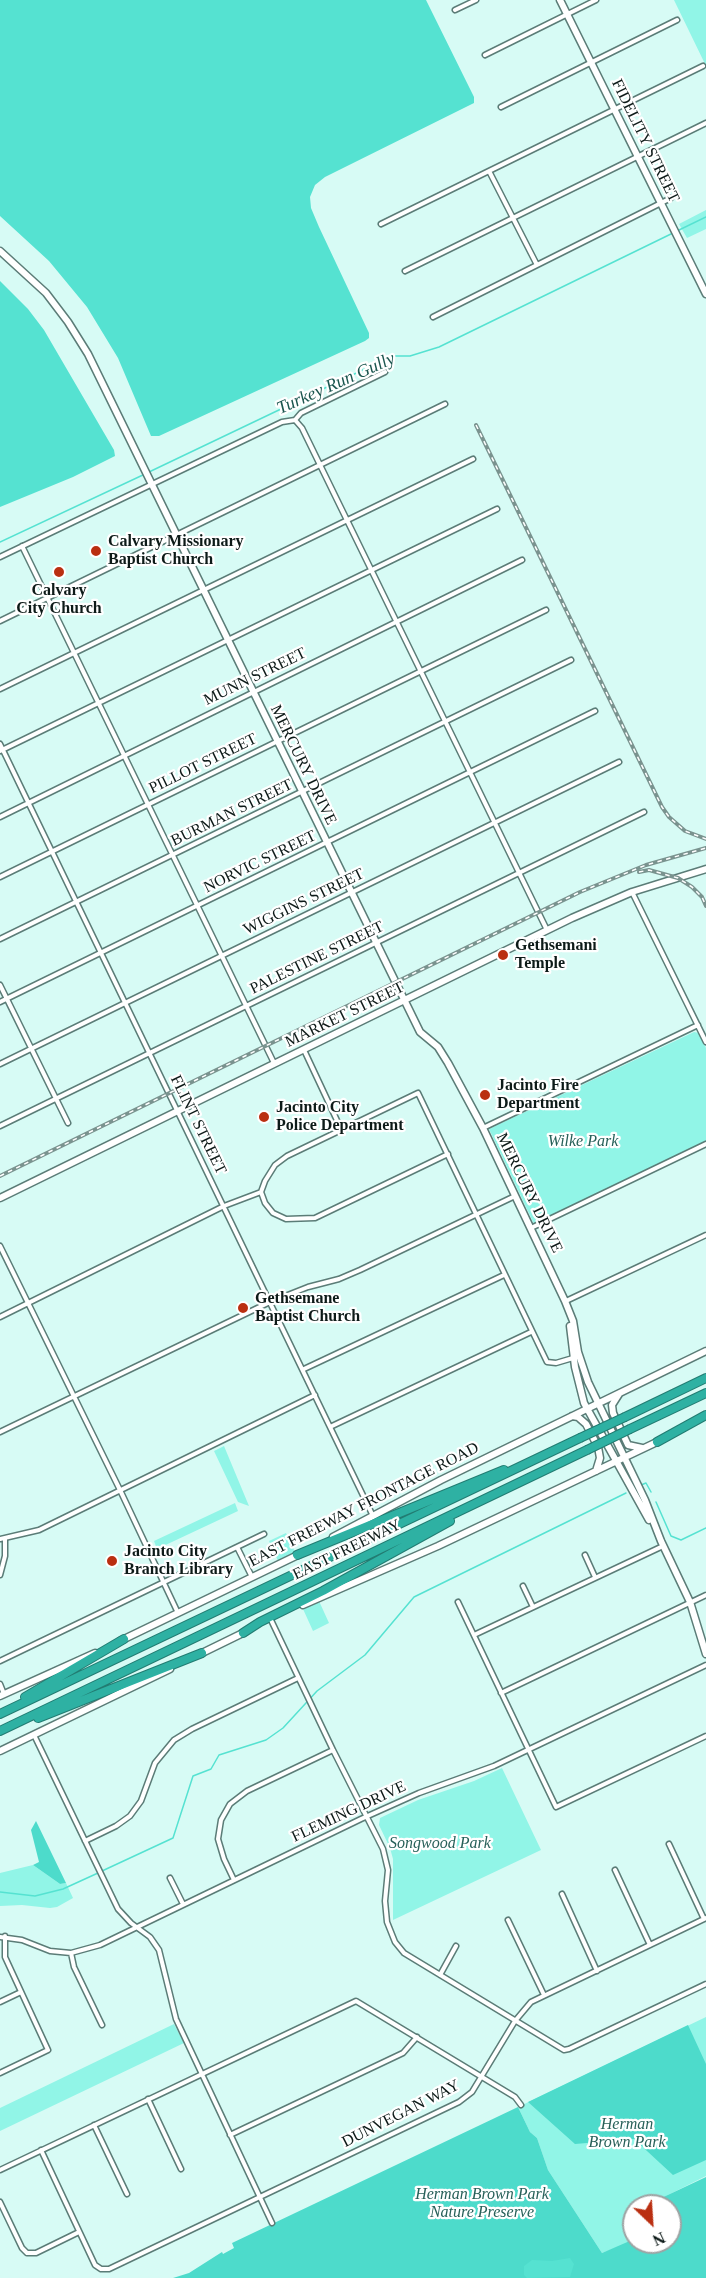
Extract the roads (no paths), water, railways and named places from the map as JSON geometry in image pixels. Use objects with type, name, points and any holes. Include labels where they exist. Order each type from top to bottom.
[{"type":"highway","name":"EAST FREEWAY","points":[[0,1713],[706,1378]]},
{"type":"highway","name":"EAST FREEWAY","points":[[0,1732],[706,1393]]},
{"type":"highway","points":[[657,1442],[706,1417]]},
{"type":"highway","points":[[297,1555],[562,1447]]},
{"type":"highway","points":[[243,1634],[517,1483]]},
{"type":"highway","points":[[0,1713],[124,1639]]},
{"type":"highway","points":[[0,1732],[202,1653]]},
{"type":"main road","name":"FIDELITY STREET","points":[[560,0],[706,294]]},
{"type":"main road","name":"MERCURY DRIVE","points":[[0,251],[46,293],[88,354],[420,1032],[438,1047],[448,1062],[483,1128],[566,1301],[573,1321],[583,1369],[645,1500],[662,1544]]},
{"type":"main road","name":"MARKET STREET","points":[[0,1198],[547,930],[632,892],[706,869]]},
{"type":"main road","name":"MERCURY DRIVE","points":[[566,1301],[573,1358],[582,1397],[662,1544],[690,1602],[706,1654]]},
{"type":"main road","name":"EAST FREEWAY FRONTAGE ROAD","points":[[2,1695],[252,1577],[441,1480],[706,1351]]},
{"type":"main road","points":[[619,1394],[612,1410],[626,1441],[631,1447],[645,1448]]},
{"type":"main road","points":[[572,1416],[578,1417],[586,1424],[598,1447],[600,1458],[596,1472]]},
{"type":"main road","points":[[0,1751],[271,1620],[438,1546],[657,1442]]},
{"type":"street","points":[[455,10],[476,0]]},
{"type":"street","points":[[485,55],[596,0]]},
{"type":"street","points":[[501,106],[677,20]]},
{"type":"street","points":[[381,224],[703,66]]},
{"type":"street","points":[[405,271],[706,123]]},
{"type":"street","points":[[489,171],[537,265]]},
{"type":"street","points":[[433,316],[671,198]]},
{"type":"street","points":[[0,557],[151,481],[282,422],[295,420],[301,412],[385,372]]},
{"type":"street","points":[[0,621],[445,404]]},
{"type":"street","points":[[295,420],[302,428],[547,930]]},
{"type":"street","points":[[0,689],[472,459]]},
{"type":"street","points":[[1,750],[497,509]]},
{"type":"street","points":[[22,546],[275,1064]]},
{"type":"street","name":"MUNN STREET","points":[[0,817],[522,560]]},
{"type":"street","name":"PILLOT STREET","points":[[0,877],[546,610]]},
{"type":"street","name":"BURMAN STREET","points":[[0,939],[571,660]]},
{"type":"street","name":"NORVIC STREET","points":[[0,1002],[595,711]]},
{"type":"street","name":"FLINT STREET","points":[[0,744],[304,1369],[373,1516]]},
{"type":"street","name":"WIGGINS STREET","points":[[0,1064],[619,762]]},
{"type":"street","name":"PALESTINE STREET","points":[[0,1126],[644,812]]},
{"type":"street","points":[[632,892],[706,1042]]},
{"type":"street","points":[[0,985],[68,1123]]},
{"type":"street","points":[[483,1128],[698,1025]]},
{"type":"street","points":[[304,1050],[341,1129]]},
{"type":"street","points":[[447,1154],[315,1218],[286,1219],[273,1213],[265,1203],[261,1192],[265,1180],[275,1166],[287,1156],[418,1093],[547,1362],[556,1363],[573,1358]]},
{"type":"street","points":[[531,1228],[706,1144]]},
{"type":"street","points":[[0,1317],[224,1206],[261,1192]]},
{"type":"street","points":[[0,1432],[270,1302],[360,1270],[515,1196]]},
{"type":"street","points":[[566,1301],[706,1235]]},
{"type":"street","points":[[0,1246],[178,1613]]},
{"type":"street","points":[[304,1369],[504,1275]]},
{"type":"street","points":[[330,1427],[531,1332]]},
{"type":"street","points":[[0,1575],[5,1556],[2,1539],[39,1530],[315,1395]]},
{"type":"street","points":[[0,1661],[264,1534]]},
{"type":"street","points":[[474,1635],[662,1544]]},
{"type":"street","points":[[237,1547],[252,1577]]},
{"type":"street","points":[[585,1555],[594,1577]]},
{"type":"street","points":[[523,1586],[533,1607]]},
{"type":"street","points":[[501,1693],[706,1595]]},
{"type":"street","points":[[458,1602],[556,1807],[706,1736]]},
{"type":"street","points":[[271,1620],[387,1860],[386,1911],[395,1942],[405,1953],[564,2049],[569,2049],[706,1984]]},
{"type":"street","name":"FLEMING DRIVE","points":[[3,1937],[22,1940],[50,1952],[70,1953],[100,1945],[367,1817],[419,1793],[479,1773],[706,1665]]},
{"type":"street","points":[[86,1841],[130,1816],[141,1801],[155,1763],[174,1740],[298,1678]]},
{"type":"street","points":[[0,1684],[2,1695]]},
{"type":"street","points":[[33,1735],[118,1909],[150,1937],[162,1958],[176,2019],[272,2223]]},
{"type":"street","points":[[234,1880],[218,1839],[221,1820],[230,1804],[247,1791],[333,1750]]},
{"type":"street","points":[[669,1844],[705,1918]]},
{"type":"street","points":[[615,1870],[650,1945]]},
{"type":"street","points":[[170,1878],[183,1904]]},
{"type":"street","points":[[562,1894],[597,1971]]},
{"type":"street","name":"DUNVEGAN WAY","points":[[79,2232],[95,2265],[101,2269],[109,2269],[459,2102],[471,2092],[515,2020],[525,2008],[544,1995],[705,1918]]},
{"type":"street","points":[[508,1920],[544,1995]]},
{"type":"street","points":[[0,2073],[48,2050],[5,1957],[3,1937]]},
{"type":"street","points":[[440,1976],[456,1946]]},
{"type":"street","points":[[70,1953],[74,1967],[102,2025]]},
{"type":"street","points":[[0,2002],[21,1992]]},
{"type":"street","points":[[0,2169],[356,2001],[482,2076],[515,2097],[521,2105]]},
{"type":"street","points":[[230,2135],[403,2053],[417,2037]]},
{"type":"street","points":[[148,2099],[181,2169]]},
{"type":"street","points":[[94,2125],[127,2194]]},
{"type":"street","points":[[0,2202],[22,2248],[27,2253],[36,2253],[79,2232],[41,2150]]},
{"type":"waterway","name":"Turkey Run Gully","points":[[677,231],[706,217]]},
{"type":"waterway","name":"Turkey Run Gully","points":[[149,472],[392,356],[410,356],[439,347],[673,233]]},
{"type":"waterway","name":"Turkey Run Gully","points":[[0,542],[145,474]]},
{"type":"waterway","points":[[641,1485],[646,1483],[651,1492]]},
{"type":"waterway","points":[[102,1871],[173,1838],[193,1776],[211,1769],[219,1755],[266,1740],[283,1728],[317,1691],[365,1655],[414,1597],[626,1493]]},
{"type":"waterway","points":[[656,1502],[671,1536],[681,1540],[706,1528]]},
{"type":"waterway","points":[[0,1892],[35,1896],[63,1889],[98,1873]]},
{"type":"railway","points":[[476,425],[662,807],[669,817],[685,831],[706,839]]},
{"type":"railway","points":[[0,1176],[580,892],[646,865],[706,848]]},
{"type":"railway","points":[[639,872],[649,870],[678,878],[692,887],[702,897],[706,906]]},
{"type":"place","name":"Calvary Missionary Baptist Church","points":[[96,551]]},
{"type":"place","name":"Calvary City Church","points":[[59,572]]},
{"type":"place","name":"Gethsemani Temple","points":[[503,955]]},
{"type":"place","name":"Jacinto Fire Department","points":[[485,1095]]},
{"type":"place","name":"Jacinto City Police Department","points":[[264,1117]]},
{"type":"place","name":"Gethsemane Baptist Church","points":[[243,1308]]},
{"type":"place","name":"Jacinto City Branch Library","points":[[112,1561]]},
{"type":"park label","name":"Wilke Park","points":[[583,1142]]},
{"type":"park label","name":"Songwood Park","points":[[440,1844]]},
{"type":"park label","name":"Herman Brown Park","points":[[627,2134]]},
{"type":"park label","name":"Herman Brown Park Nature Preserve","points":[[482,2204]]}]
